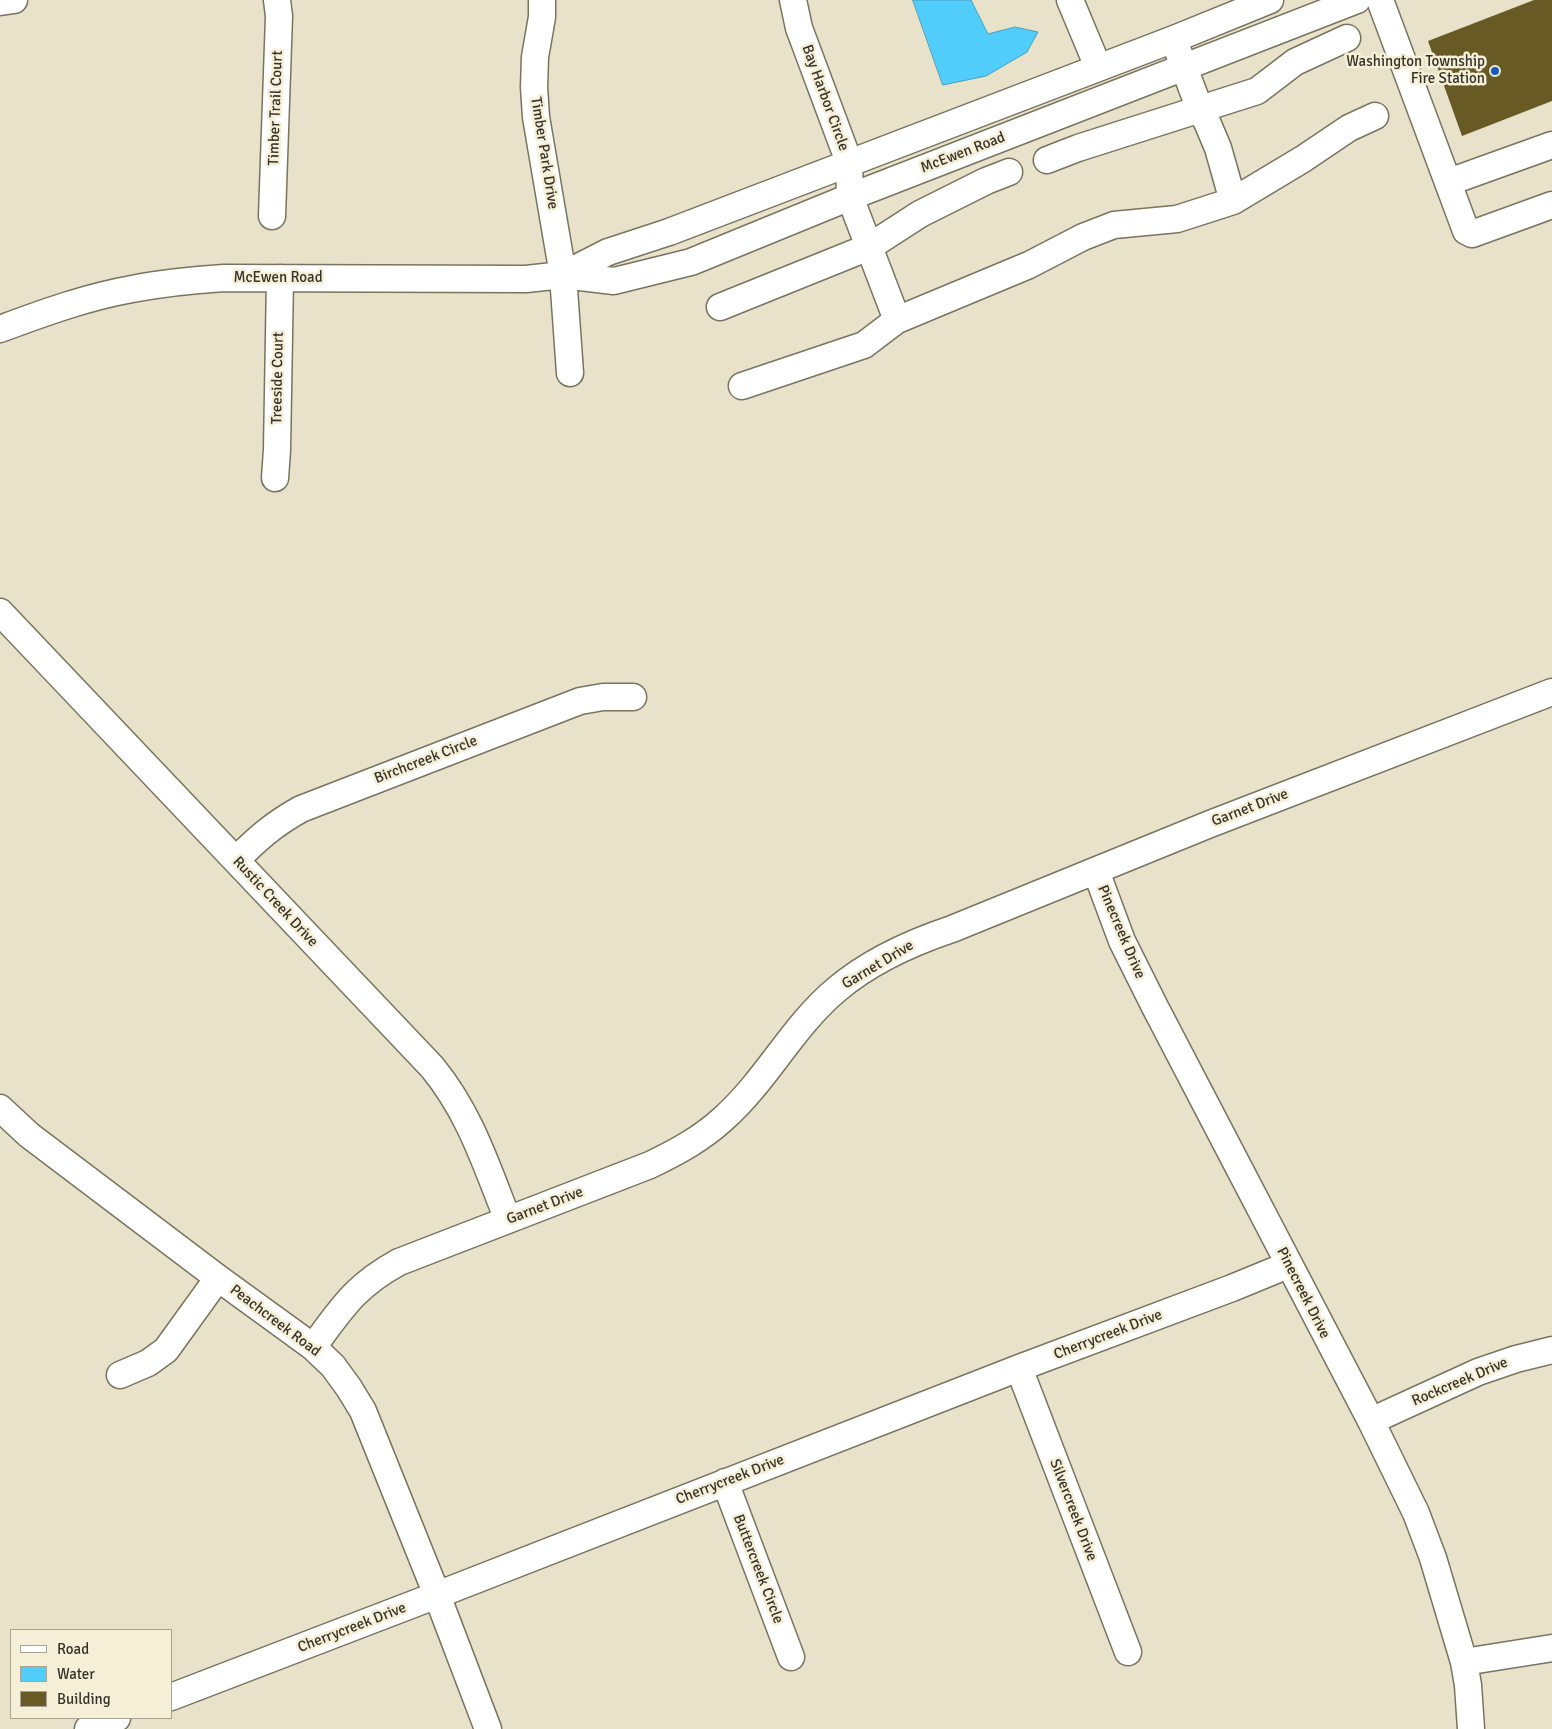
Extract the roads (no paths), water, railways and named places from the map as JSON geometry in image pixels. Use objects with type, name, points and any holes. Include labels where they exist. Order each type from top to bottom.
[{"type":"street","points":[[0,2],[14,0]]},
{"type":"street","name":"Timber Trail Court","points":[[272,216],[279,16],[277,0]]},
{"type":"street","name":"Timber Park Drive","points":[[542,0],[542,17],[535,57],[536,117],[563,275],[570,373]]},
{"type":"street","name":"Bay Harbor Circle","points":[[793,0],[799,28],[848,162],[850,197],[898,320]]},
{"type":"street","points":[[1070,0],[1098,67]]},
{"type":"street","name":"McEwen Road","points":[[563,275],[608,252],[677,229],[848,162],[1174,39],[1270,0]]},
{"type":"street","name":"McEwen Road","points":[[0,329],[87,299],[132,288],[178,282],[224,278],[526,279],[563,275],[614,280],[691,262],[850,197],[1357,0]]},
{"type":"street","points":[[1380,0],[1466,231],[1472,234],[1552,205]]},
{"type":"street","points":[[1048,160],[1078,148],[1258,91],[1295,62],[1347,38]]},
{"type":"street","points":[[1174,39],[1183,68],[1218,148],[1233,201]]},
{"type":"street","points":[[742,386],[864,345],[898,320],[1028,265],[1083,237],[1114,225],[1177,219],[1233,201],[1303,159],[1349,128],[1375,116]]},
{"type":"street","points":[[1449,182],[1552,145]]},
{"type":"street","points":[[720,307],[869,247],[920,214],[986,181],[1009,172]]},
{"type":"street","name":"Treeside Court","points":[[274,478],[277,450],[280,278]]},
{"type":"street","name":"Rustic Creek Drive","points":[[0,612],[442,1080],[459,1104],[473,1131],[508,1220]]},
{"type":"street","name":"Garnet Drive","points":[[313,1347],[344,1304],[360,1288],[379,1273],[399,1262],[650,1165],[701,1137],[724,1118],[744,1097],[801,1026],[835,991],[862,970],[891,953],[1210,824],[1552,692]]},
{"type":"street","name":"Birchcreek Circle","points":[[236,860],[259,836],[301,808],[580,701],[603,697],[633,697]]},
{"type":"street","name":"Pinecreek Drive","points":[[1096,871],[1122,941],[1288,1265],[1371,1421],[1416,1513],[1433,1558],[1464,1662],[1472,1729]]},
{"type":"street","name":"Peachcreek Road","points":[[0,1108],[29,1135],[218,1278],[313,1347],[333,1366],[363,1411],[437,1595],[488,1729]]},
{"type":"street","name":"Cherrycreek Drive","points":[[172,1697],[1288,1265]]},
{"type":"street","points":[[120,1375],[148,1363],[166,1350],[218,1278]]},
{"type":"street","name":"Rockcreek Drive","points":[[1371,1421],[1478,1372],[1516,1359],[1552,1350]]},
{"type":"street","name":"Silvercreek Drive","points":[[1019,1368],[1128,1652]]},
{"type":"street","name":"Buttercreek Circle","points":[[725,1482],[791,1657]]},
{"type":"street","points":[[1464,1662],[1552,1648]]},
{"type":"street","points":[[88,1729],[114,1719]]},
{"type":"water","points":[[913,0],[971,0],[988,34],[1015,27],[1038,32],[1027,52],[986,76],[943,85]]},
{"type":"place","name":"Washington Township Fire Station","points":[[1495,71]]}]
